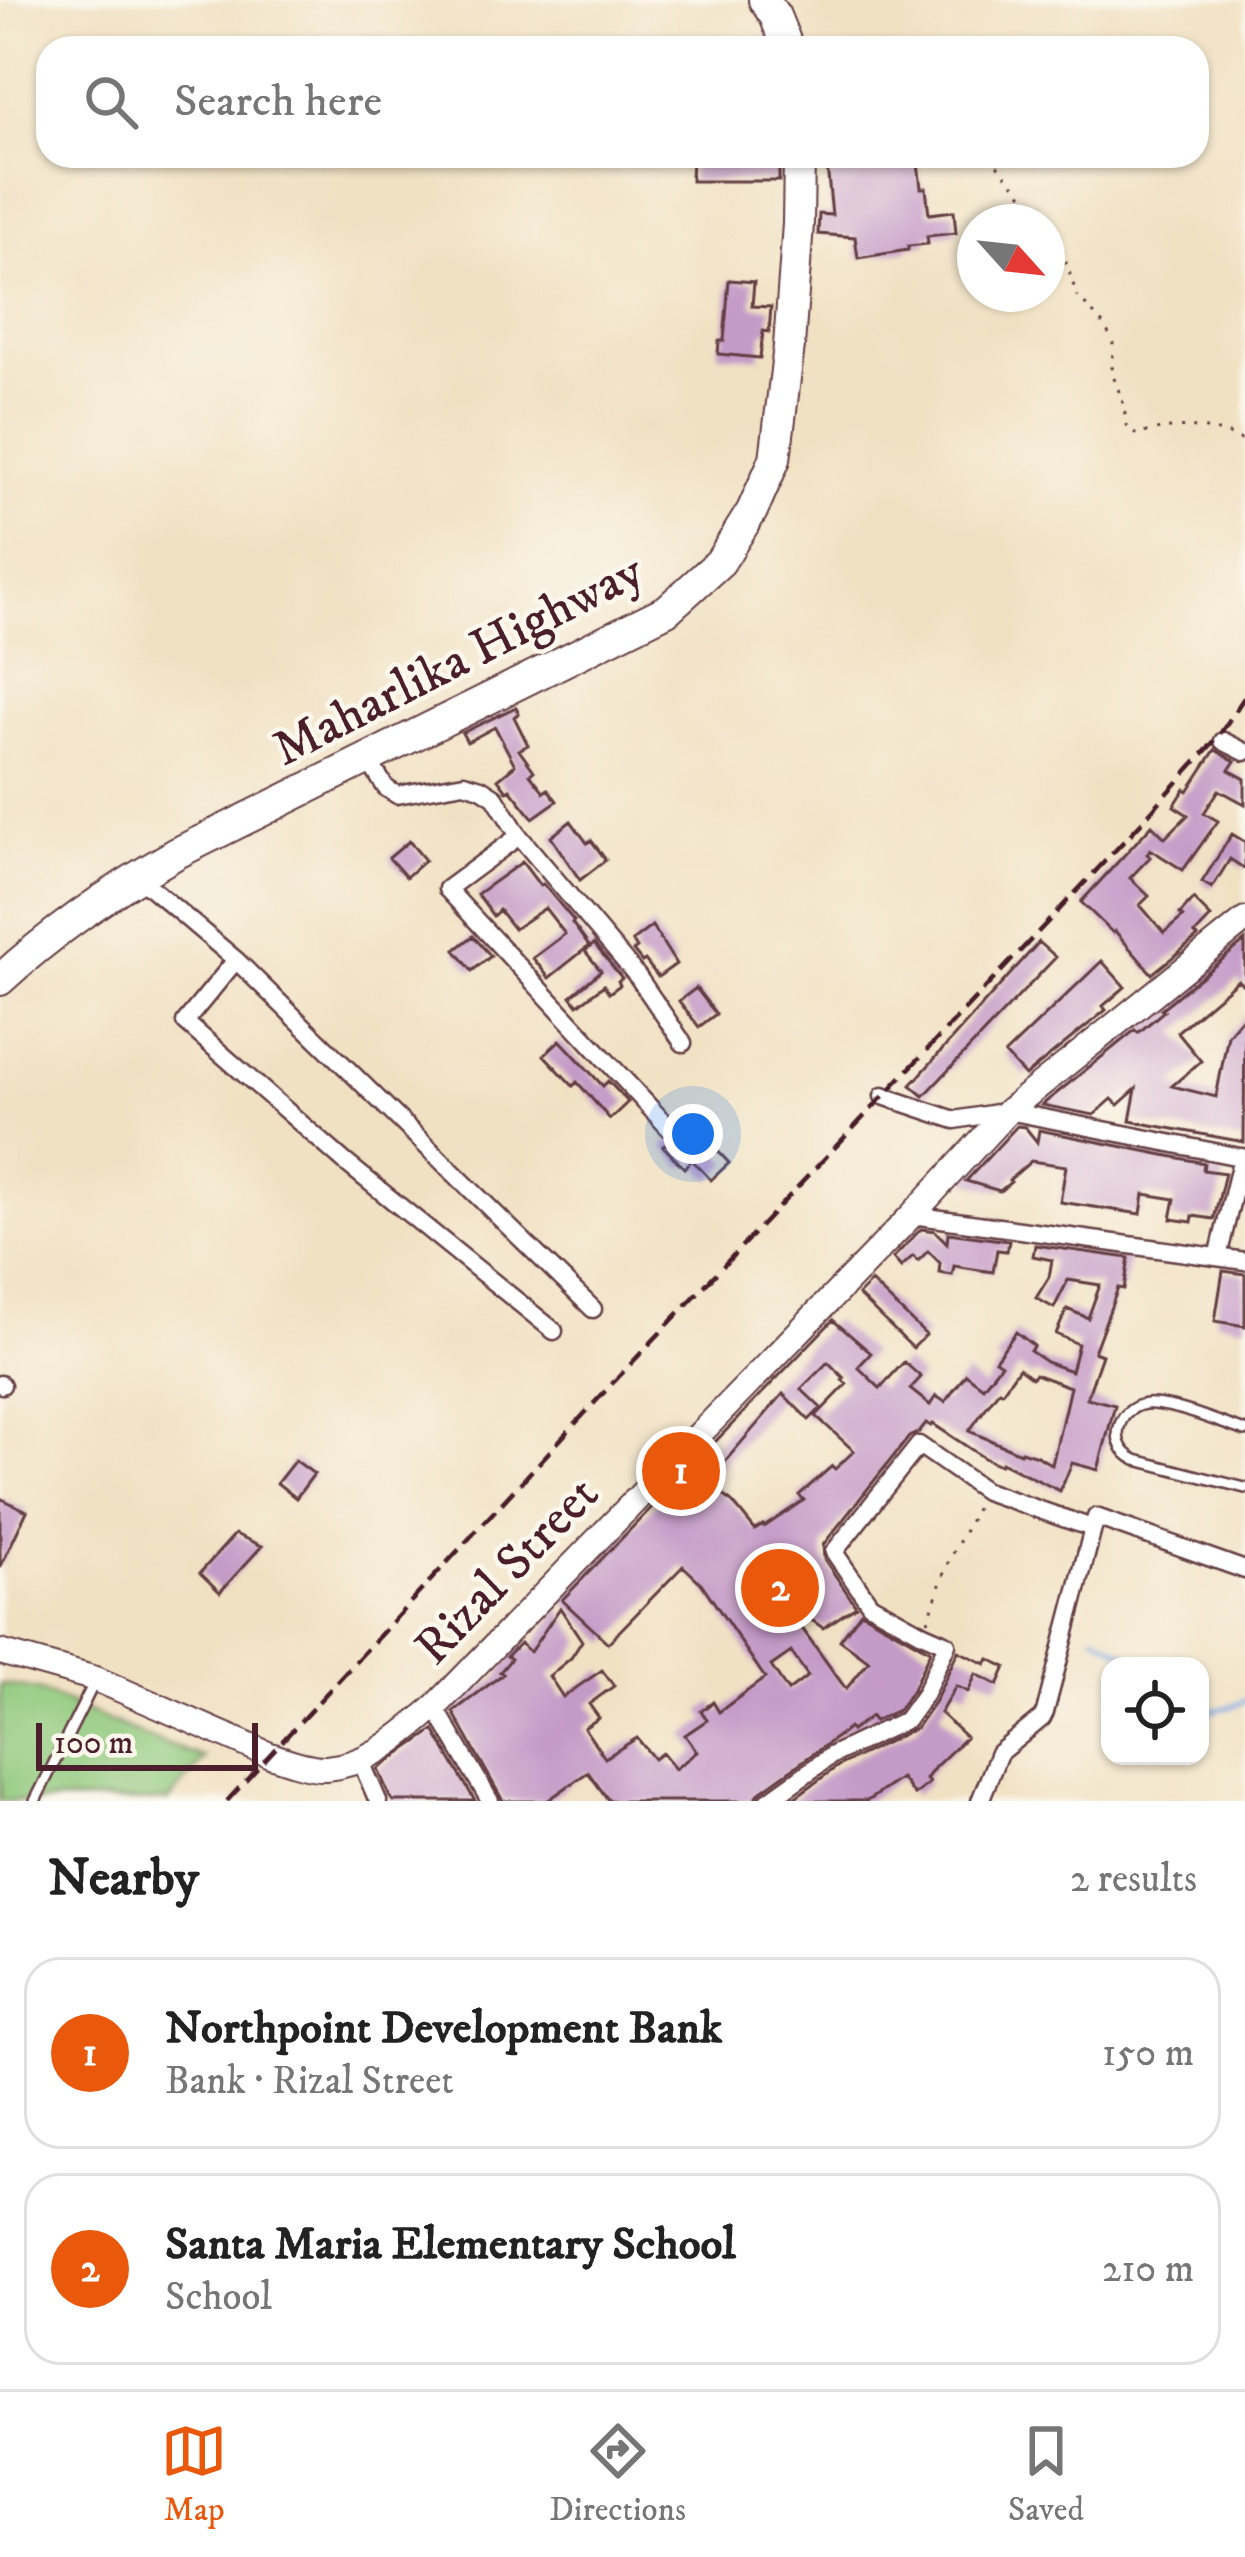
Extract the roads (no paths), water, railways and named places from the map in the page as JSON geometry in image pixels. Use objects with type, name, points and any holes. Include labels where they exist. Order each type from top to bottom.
[{"type":"highway","points":[[764,0],[783,36]]},
{"type":"highway","name":"Maharlika Highway","points":[[0,980],[71,919],[137,876],[667,610],[720,562],[752,511],[776,459],[789,346],[799,168]]},
{"type":"street","points":[[1222,741],[1245,752]]},
{"type":"street","points":[[368,760],[386,788],[397,795],[464,783],[495,797],[519,836],[638,976],[683,1043]]},
{"type":"street","points":[[519,836],[447,889],[669,1128]]},
{"type":"street","points":[[137,876],[236,960],[593,1309]]},
{"type":"street","name":"Rizal Street","points":[[0,1652],[96,1679],[269,1756],[326,1768],[384,1749],[435,1707],[1008,1111],[1245,920]]},
{"type":"street","points":[[236,960],[185,1022],[345,1162],[554,1331]]},
{"type":"street","points":[[884,1096],[955,1120],[1008,1111],[1243,1157],[1219,1257]]},
{"type":"street","points":[[912,1215],[1245,1261]]},
{"type":"street","points":[[768,1801],[832,1755],[905,1720],[924,1695],[947,1644],[870,1604],[834,1552],[919,1445],[985,1491],[1092,1528]]},
{"type":"street","points":[[980,1801],[999,1753],[1046,1712],[1096,1517],[1245,1570]]},
{"type":"street","points":[[435,1707],[490,1801]]},
{"type":"street","points":[[360,1759],[378,1801]]},
{"type":"lane","points":[[1245,1431],[1148,1403],[1122,1419],[1118,1439],[1121,1449],[1136,1460],[1245,1488]]},
{"type":"lane","points":[[35,1801],[96,1679]]},
{"type":"waterway","points":[[1094,1635],[1132,1657]]},
{"type":"waterway","points":[[1209,1709],[1245,1700]]},
{"type":"railway","points":[[227,1801],[1141,823],[1218,737],[1245,696]]},
{"type":"place","name":"Northpoint Development Bank","points":[[681,1471]]},
{"type":"place","name":"Santa Maria Elementary School","points":[[780,1588]]}]
